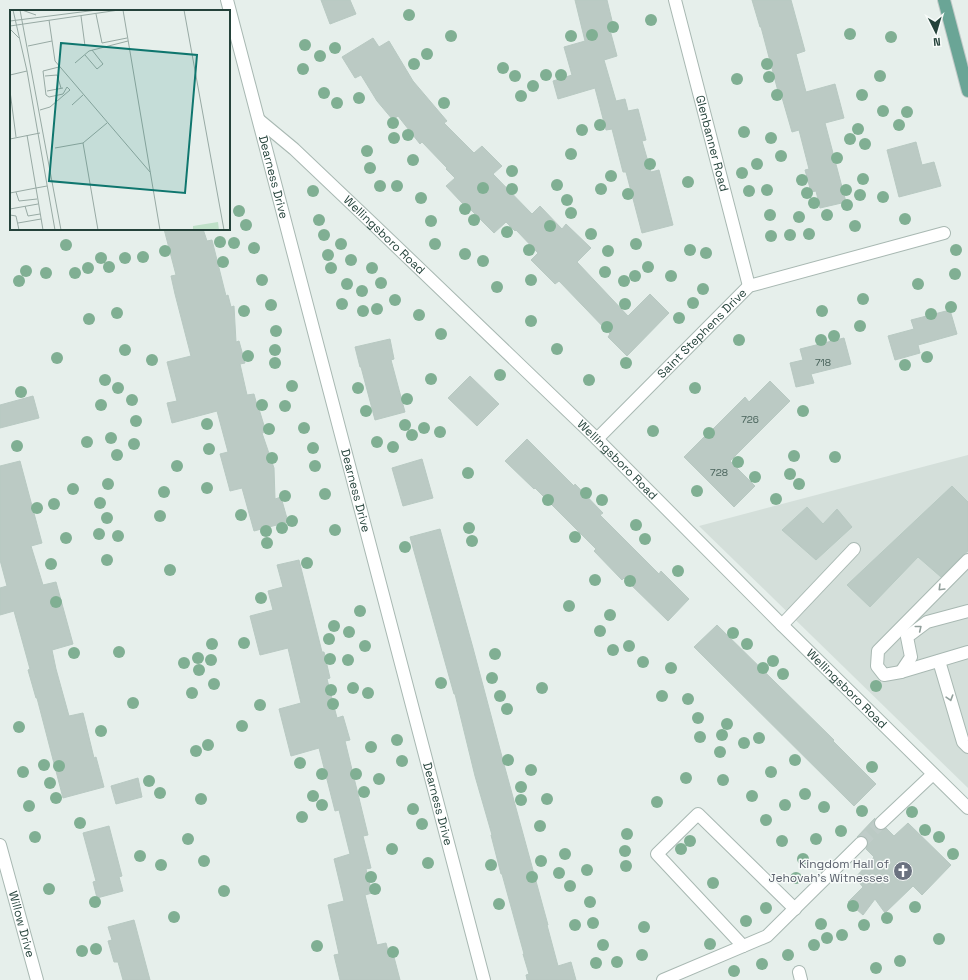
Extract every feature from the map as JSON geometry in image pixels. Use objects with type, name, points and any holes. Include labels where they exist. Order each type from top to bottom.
[{"type":"main road","points":[[944,0],[968,91]]},
{"type":"street","name":"Dearness Drive","points":[[227,0],[230,10]]},
{"type":"street","name":"Glenbanner Road","points":[[675,0],[749,286]]},
{"type":"street","name":"Dearness Drive","points":[[230,11],[484,980]]},
{"type":"street","name":"Wellingsboro Road","points":[[259,120],[294,150],[375,226],[598,439],[782,626],[967,806]]},
{"type":"street","name":"Saint Stephens Drive","points":[[598,439],[749,286],[944,233]]},
{"type":"street","points":[[782,626],[854,549]]},
{"type":"street","points":[[968,560],[878,651],[877,666],[884,675],[901,672],[968,652]]},
{"type":"street","points":[[901,672],[910,657],[907,637],[927,622],[968,611]]},
{"type":"street","points":[[939,661],[963,742],[968,747]]},
{"type":"street","points":[[881,824],[933,774]]},
{"type":"street","points":[[743,946],[657,854],[698,814],[794,909]]},
{"type":"street","points":[[663,980],[767,936],[861,843]]},
{"type":"street","name":"Willow Drive","points":[[0,844],[37,980]]},
{"type":"shaded area","points":[[968,455],[968,788],[699,526]]},
{"type":"building","points":[[321,0],[350,0],[356,14],[330,24]]},
{"type":"building","points":[[575,0],[607,0],[614,29],[610,30],[617,56],[604,60],[616,101],[625,99],[628,111],[638,109],[646,140],[642,141],[651,172],[659,170],[673,225],[642,233],[626,172],[623,172],[612,129],[606,130],[595,88],[558,99],[553,81],[572,75],[564,47],[585,41]]},
{"type":"building","points":[[752,0],[791,0],[805,51],[796,54],[806,92],[835,84],[844,118],[825,123],[846,202],[820,208],[816,191],[811,192],[805,170],[809,169],[799,130],[792,132],[781,94],[779,95],[761,27]]},
{"type":"building","points":[[373,38],[379,47],[389,41],[413,81],[447,121],[444,123],[474,153],[482,146],[502,166],[493,174],[532,214],[540,206],[562,229],[566,224],[591,248],[577,262],[628,316],[650,294],[669,313],[627,356],[608,337],[610,334],[559,281],[555,284],[531,260],[538,253],[516,230],[515,231],[506,222],[494,233],[464,203],[463,204],[446,186],[455,178],[446,169],[447,168],[422,142],[420,144],[398,116],[393,120],[377,101],[361,75],[355,78],[342,57]]},
{"type":"building","points":[[916,142],[922,165],[934,162],[941,186],[899,197],[887,150]]},
{"type":"building","points":[[164,230],[203,230],[207,241],[212,240],[226,296],[228,295],[231,307],[234,306],[236,342],[239,341],[245,363],[240,364],[247,395],[254,394],[259,409],[266,432],[262,433],[274,468],[275,499],[281,497],[288,522],[254,531],[242,488],[230,491],[220,454],[228,452],[217,411],[172,423],[167,403],[177,401],[167,362],[191,356],[171,276],[176,275]]},
{"type":"building","points":[[950,310],[957,334],[918,345],[920,353],[895,360],[888,336],[914,329],[911,320]]},
{"type":"building","points":[[844,338],[851,364],[811,374],[814,383],[796,387],[790,363],[803,360],[800,349]]},
{"type":"building","points":[[390,339],[394,359],[391,360],[405,412],[375,420],[355,347]]},
{"type":"building","points":[[470,376],[499,404],[477,426],[448,398]]},
{"type":"building","points":[[770,381],[790,401],[730,461],[755,486],[734,507],[684,457],[745,397],[749,402]]},
{"type":"building","points":[[33,396],[39,418],[0,428],[0,405]]},
{"type":"building","points":[[527,439],[574,486],[575,484],[603,513],[600,515],[659,574],[661,571],[689,599],[668,621],[624,578],[622,580],[594,551],[596,549],[535,488],[534,489],[505,461]]},
{"type":"building","points":[[422,459],[433,498],[403,506],[392,468]]},
{"type":"building","points":[[20,461],[42,543],[31,546],[43,585],[56,582],[73,644],[52,650],[56,669],[69,716],[83,713],[94,758],[96,757],[104,787],[63,798],[37,698],[28,670],[30,669],[14,611],[0,615],[0,588],[7,586],[0,560],[0,466]]},
{"type":"building","points":[[952,486],[968,502],[968,551],[941,577],[918,557],[870,607],[847,585]]},
{"type":"building","points":[[807,507],[823,524],[837,509],[852,527],[816,560],[782,530]]},
{"type":"building","points":[[440,529],[558,966],[571,962],[576,980],[527,980],[526,975],[529,974],[524,954],[501,874],[455,694],[410,537]]},
{"type":"building","points":[[299,560],[322,652],[324,652],[330,678],[327,679],[337,718],[343,716],[350,740],[345,741],[368,835],[363,836],[371,868],[366,869],[372,893],[365,895],[377,945],[386,943],[390,958],[394,957],[400,980],[340,980],[334,955],[339,954],[328,905],[344,901],[334,859],[350,854],[339,810],[335,811],[319,748],[291,756],[279,709],[301,703],[288,648],[260,655],[250,616],[273,610],[268,591],[283,587],[277,565]]},
{"type":"building","points":[[717,625],[834,740],[833,741],[876,784],[854,806],[694,647]]},
{"type":"building","points":[[138,778],[142,797],[116,804],[111,786]]},
{"type":"building","name":"Kingdom Hall of Jehovah's Witnesses","points":[[875,818],[874,824],[876,828],[882,830],[886,828],[894,836],[908,823],[951,865],[922,895],[913,886],[885,913],[875,899],[863,915],[848,902],[863,887],[855,878],[874,857],[866,849],[868,845],[867,838],[863,836],[857,837]]},
{"type":"building","points":[[109,826],[122,876],[119,877],[123,891],[97,898],[93,882],[96,881],[83,833]]},
{"type":"building","points":[[134,920],[150,980],[123,980],[118,962],[114,962],[108,941],[112,940],[108,927]]},
{"type":"tunnel","points":[[861,843],[881,823]]},
{"type":"place","name":"Kingdom Hall of Jehovah's Witnesses","points":[[903,871]]}]
